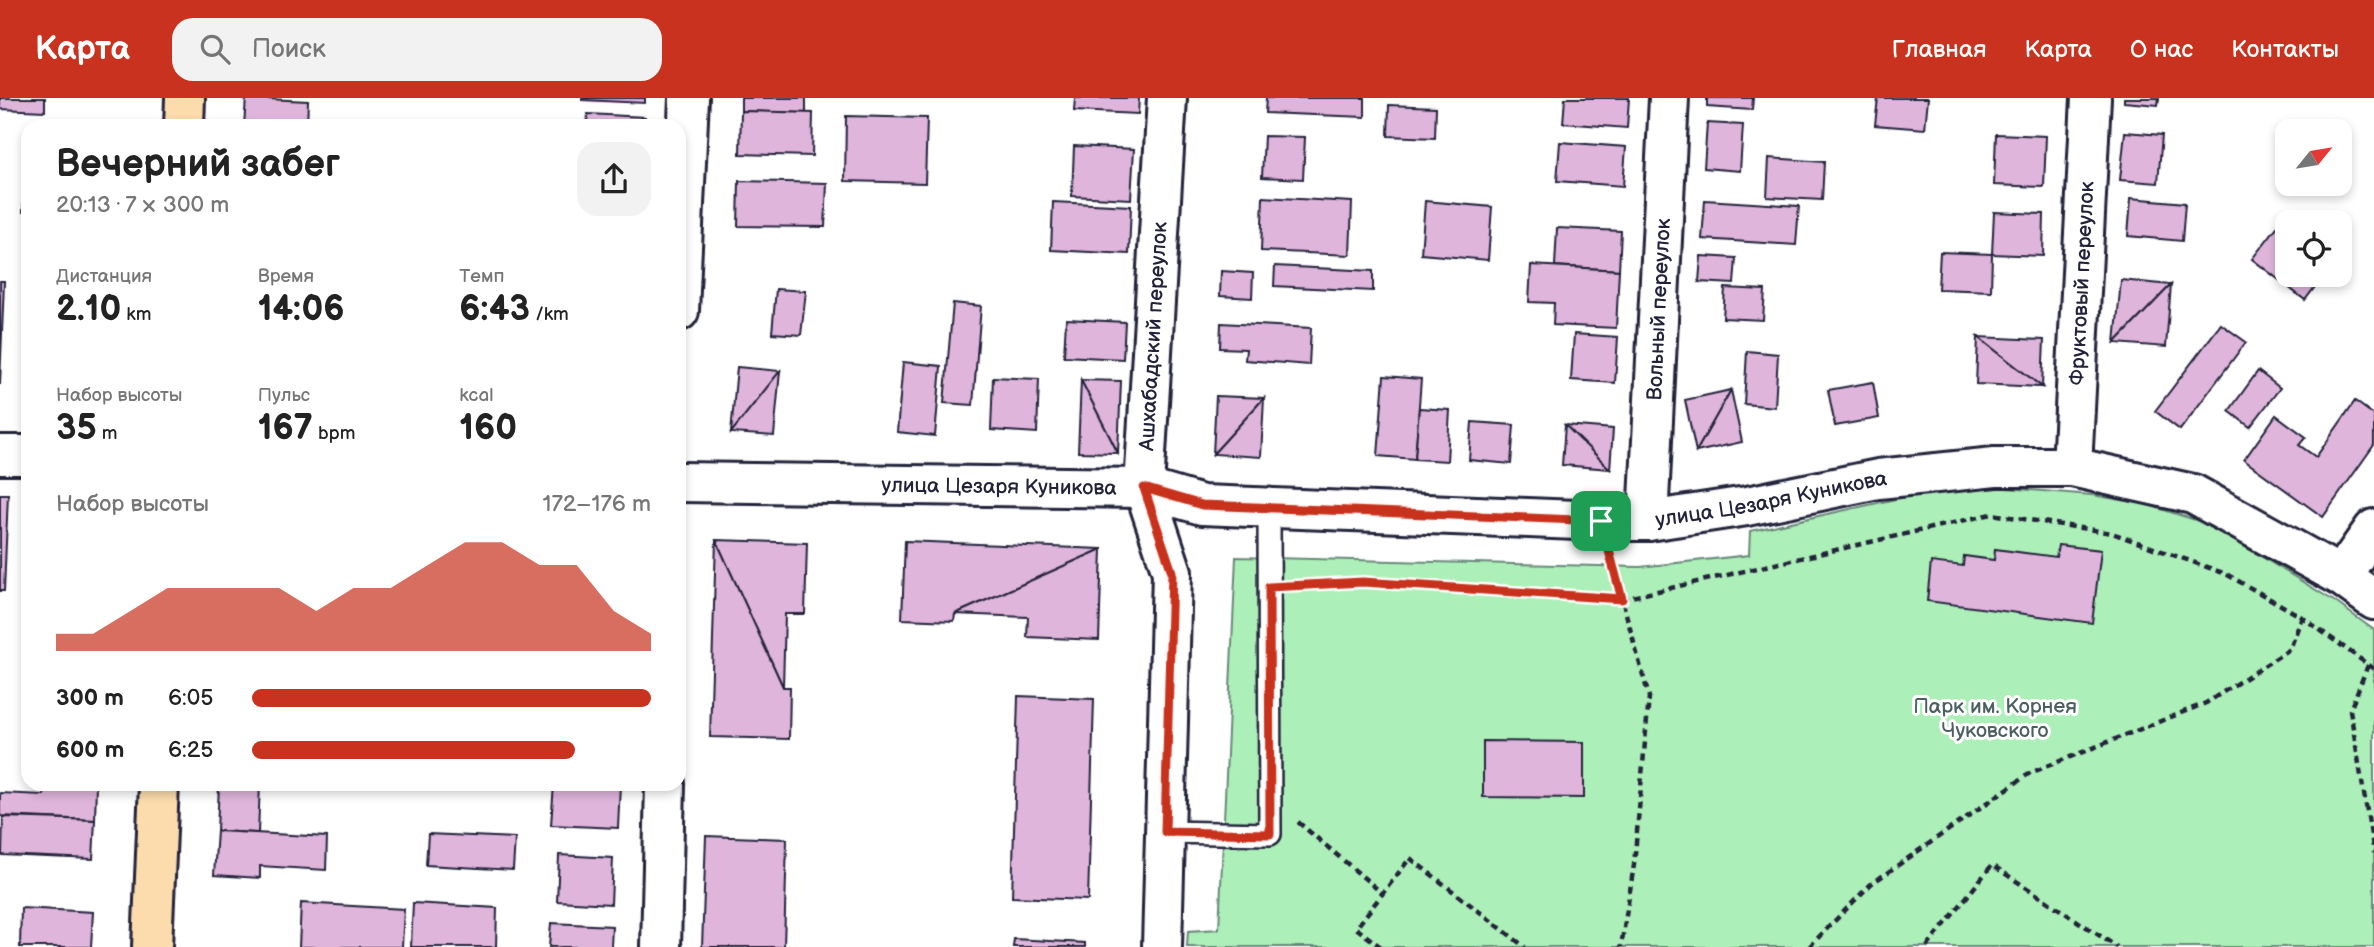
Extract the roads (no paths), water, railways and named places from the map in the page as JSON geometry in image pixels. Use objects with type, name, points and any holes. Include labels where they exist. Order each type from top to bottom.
[{"type":"main road","points":[[184,119],[185,98]]},
{"type":"main road","points":[[152,947],[159,791]]},
{"type":"street","points":[[686,162],[689,98]]},
{"type":"street","name":"Ашхабадский переулок","points":[[1162,947],[1172,572],[1144,488],[1167,98]]},
{"type":"street","name":"Вольный переулок","points":[[1648,521],[1669,98]]},
{"type":"street","name":"Фруктовый переулок","points":[[2071,467],[2091,98]]},
{"type":"street","points":[[0,455],[21,455]]},
{"type":"street","name":"улица Цезаря Куникова","points":[[686,482],[1144,488],[1202,505],[1648,521],[1747,506],[1878,479],[1996,467],[2071,467],[2193,494],[2341,576],[2374,600]]},
{"type":"street","points":[[2341,576],[2374,529]]},
{"type":"street","points":[[661,947],[664,791]]},
{"type":"lane","points":[[1165,832],[1270,834],[1269,508]]},
{"type":"park label","name":"Парк им. Корнея Чуковского","points":[[1995,718]]}]
